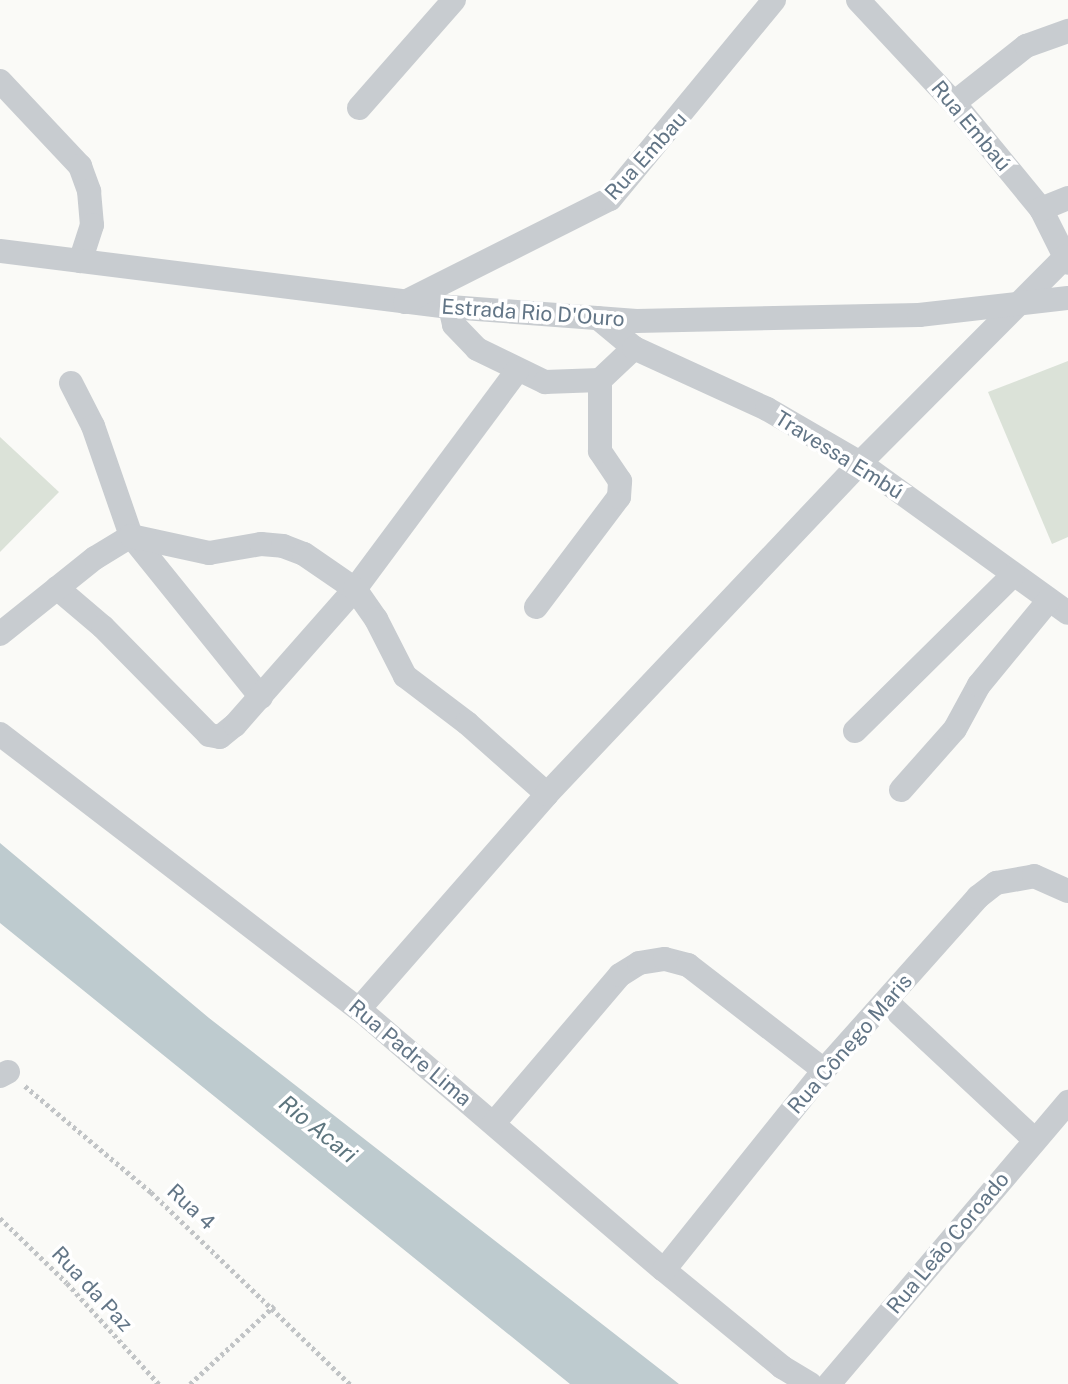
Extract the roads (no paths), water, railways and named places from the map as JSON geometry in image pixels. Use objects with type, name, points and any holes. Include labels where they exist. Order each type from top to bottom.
[{"type":"street","points":[[359,108],[454,0]]},
{"type":"street","name":"Rua Embau","points":[[405,302],[610,199],[774,0]]},
{"type":"street","name":"Rua Embaú","points":[[858,0],[954,103],[1041,209],[1067,260]]},
{"type":"street","points":[[954,103],[1026,46],[1068,31]]},
{"type":"street","points":[[0,81],[80,166],[89,191],[92,225],[80,261]]},
{"type":"street","points":[[1041,209],[1068,198]]},
{"type":"street","name":"Estrada Rio D'Ouro","points":[[0,251],[450,307],[636,321],[919,315],[1068,298]]},
{"type":"street","points":[[359,1009],[547,794],[860,463],[1067,260]]},
{"type":"street","points":[[450,307],[460,334],[517,371],[564,384],[600,380],[634,348]]},
{"type":"street","name":"Travessa Embú","points":[[597,318],[634,348],[767,409],[860,463],[1058,607]]},
{"type":"street","points":[[57,588],[93,618],[212,737],[226,734],[355,589],[517,371]]},
{"type":"street","points":[[536,607],[619,497],[620,481],[600,451],[600,380]]},
{"type":"street","points":[[71,383],[93,426],[131,536],[261,697]]},
{"type":"street","points":[[0,634],[57,588],[131,536],[209,553],[261,544],[283,546],[304,554],[355,589],[376,619],[405,676],[467,723],[547,794]]},
{"type":"street","points":[[855,731],[1013,575]]},
{"type":"street","points":[[901,790],[955,729],[979,685],[1058,607]]},
{"type":"street","name":"Rua Padre Lima","points":[[0,734],[359,1009],[664,1270],[782,1367],[810,1384]]},
{"type":"street","name":"Rua Cônego Maris","points":[[664,1270],[824,1070],[978,897],[996,883],[1034,876],[1068,891]]},
{"type":"street","points":[[494,1123],[620,975],[652,961],[665,959],[688,965],[824,1070]]},
{"type":"street","points":[[887,1002],[1035,1140]]},
{"type":"street","name":"Rua Leão Coroado","points":[[829,1384],[1068,1102]]},
{"type":"water","name":"Rio Acari","points":[[0,843],[209,1018],[679,1384],[570,1384],[0,923]]}]
